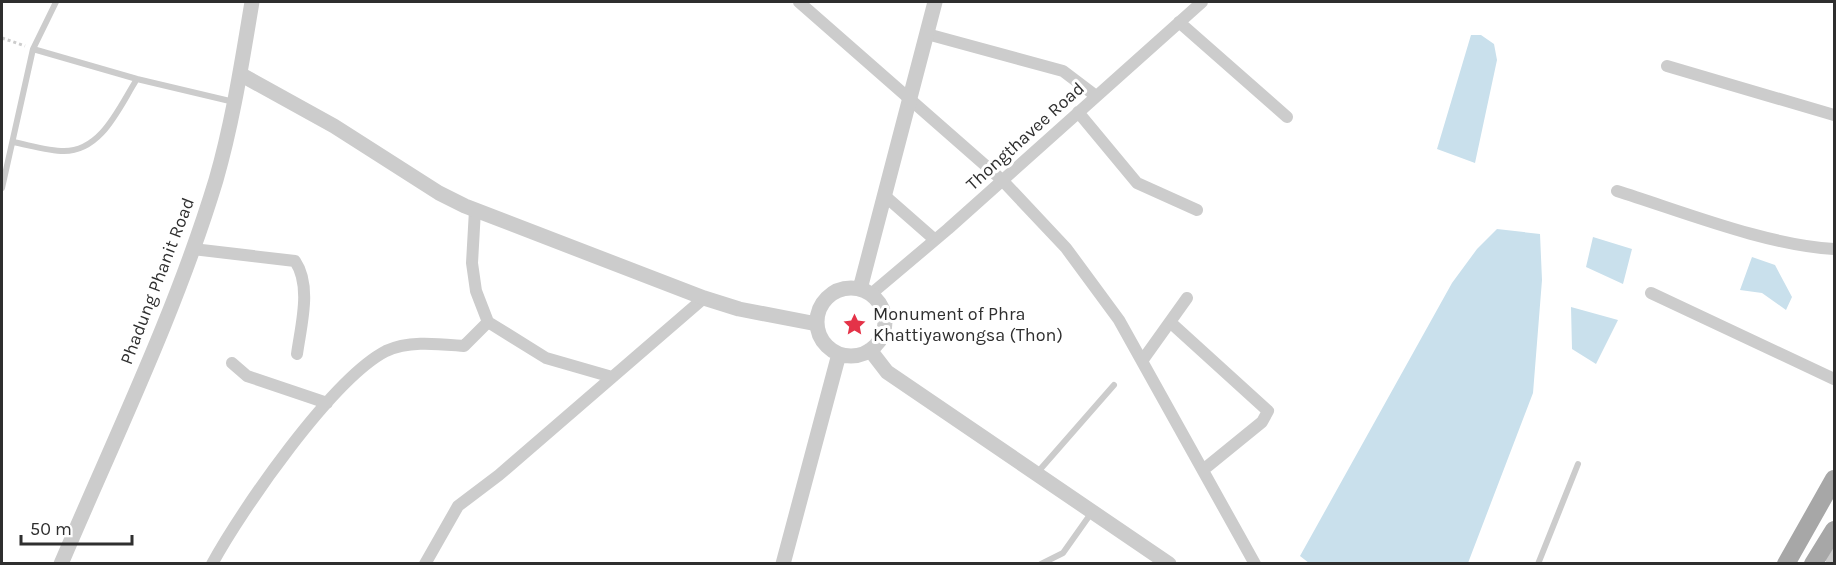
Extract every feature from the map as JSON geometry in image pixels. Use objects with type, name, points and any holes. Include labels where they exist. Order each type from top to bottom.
[{"type":"main road","points":[[1786,564],[1834,479]]},
{"type":"main road","points":[[1823,557],[1834,530]]},
{"type":"street","name":"Phadung Phanit Road","points":[[61,564],[194,249],[216,178],[235,102],[252,2]]},
{"type":"street","points":[[799,2],[1002,180],[1066,248],[1119,320],[1255,564]]},
{"type":"street","points":[[866,291],[885,196],[935,2]]},
{"type":"street","name":"Thongthavee Road","points":[[866,291],[934,239],[1202,2]]},
{"type":"street","points":[[1179,22],[1287,117]]},
{"type":"street","points":[[927,34],[1063,71],[1096,96]]},
{"type":"street","points":[[1667,66],[1834,115]]},
{"type":"street","points":[[240,74],[334,126],[439,193],[475,210],[704,298],[739,309],[817,324]]},
{"type":"street","points":[[1078,112],[1137,183],[1197,210]]},
{"type":"street","points":[[1617,191],[1761,236],[1805,247],[1834,249]]},
{"type":"street","points":[[885,196],[934,239]]},
{"type":"street","points":[[475,210],[472,263],[476,291],[488,322],[546,358],[612,377]]},
{"type":"street","points":[[194,249],[295,261],[302,272],[304,297],[297,354]]},
{"type":"street","points":[[840,289],[866,291],[883,312],[884,324],[878,341],[870,350],[859,355],[839,354],[821,339],[817,324],[819,308],[826,298],[840,289]]},
{"type":"street","points":[[1651,293],[1834,379]]},
{"type":"street","points":[[425,564],[458,506],[499,475],[704,298]]},
{"type":"street","points":[[1142,361],[1187,298]]},
{"type":"street","points":[[212,564],[231,528],[327,403],[362,370],[387,351],[424,343],[464,346],[488,322]]},
{"type":"street","points":[[1170,322],[1269,411],[1262,422],[1203,470]]},
{"type":"street","points":[[870,350],[887,372],[1169,564]]},
{"type":"street","points":[[783,564],[839,354]]},
{"type":"street","points":[[232,363],[247,376],[327,403]]},
{"type":"lane","points":[[2,188],[33,49],[56,2]]},
{"type":"lane","points":[[33,49],[137,79],[235,102]]},
{"type":"lane","points":[[13,142],[65,151],[87,145],[102,134],[137,79]]},
{"type":"lane","points":[[1037,474],[1114,385]]},
{"type":"lane","points":[[1538,564],[1578,464]]},
{"type":"lane","points":[[1041,564],[1063,553],[1092,511]]},
{"type":"path","points":[[2,38],[33,49]]},
{"type":"water","points":[[1471,35],[1481,35],[1494,44],[1497,60],[1475,163],[1437,149]]},
{"type":"water","points":[[1497,229],[1540,234],[1542,280],[1533,393],[1468,563],[1309,563],[1300,556],[1452,283],[1477,249]]},
{"type":"water","points":[[1593,237],[1632,249],[1623,284],[1586,267]]},
{"type":"water","points":[[1752,257],[1775,265],[1792,297],[1786,310],[1762,293],[1740,290]]},
{"type":"water","points":[[1571,307],[1618,320],[1596,364],[1572,349]]},
{"type":"place","name":"Monument of Phra Khattiyawongsa (Thon)","points":[[855,324]]}]
